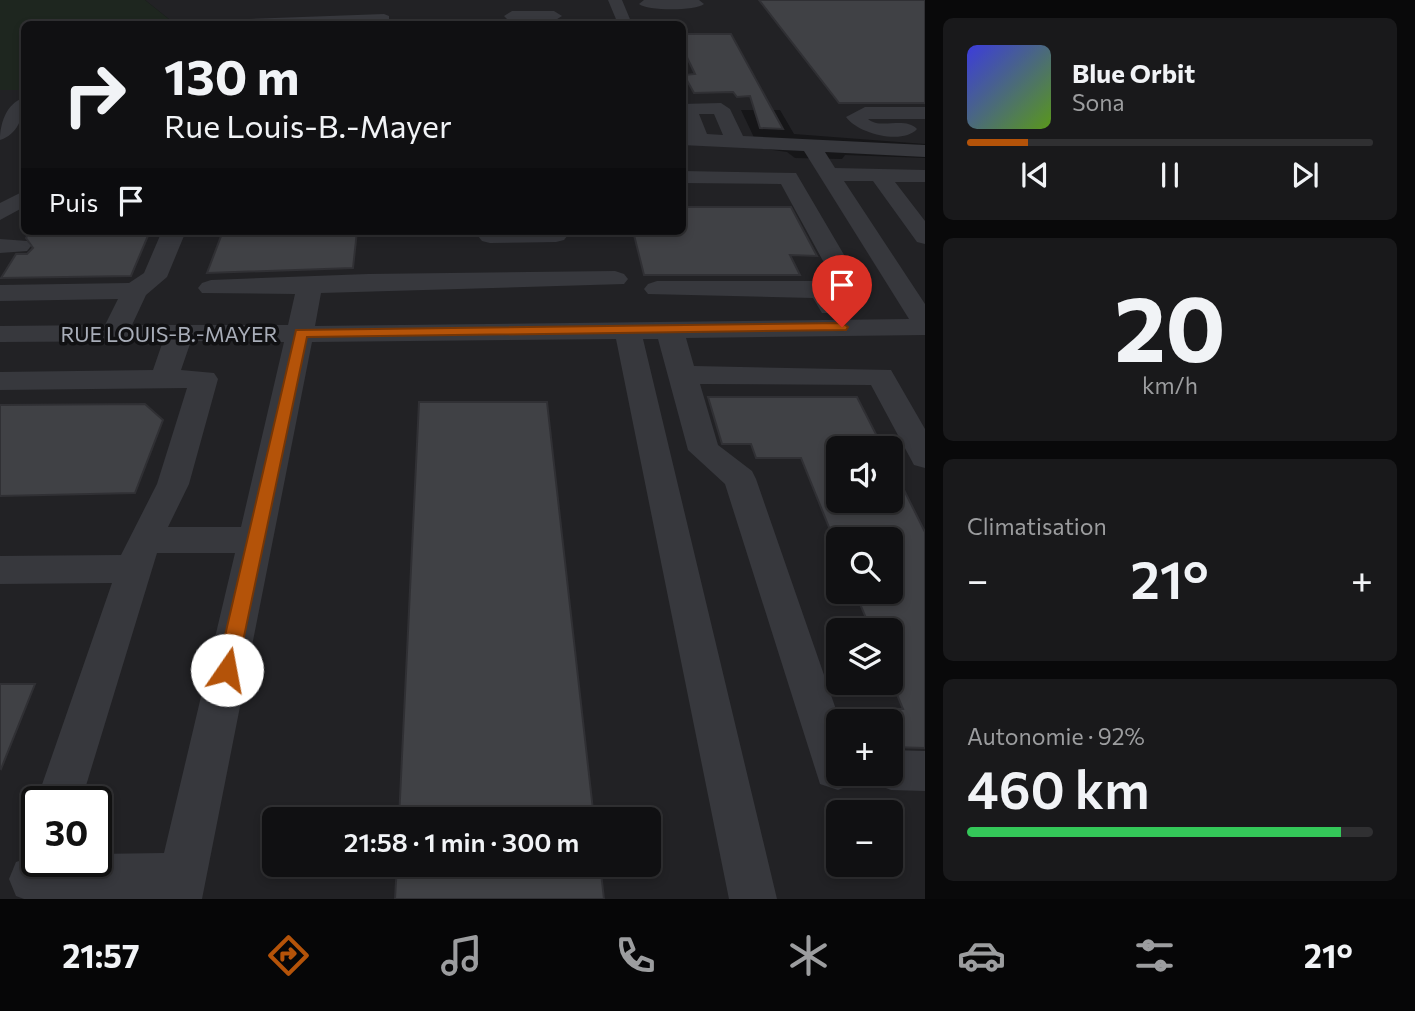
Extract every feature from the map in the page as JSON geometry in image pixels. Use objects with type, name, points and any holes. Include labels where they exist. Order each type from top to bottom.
[{"type":"street","points":[[384,0],[387,21]]},
{"type":"street","points":[[615,0],[624,21]]},
{"type":"street","points":[[654,21],[645,2],[697,4]]},
{"type":"street","points":[[512,16],[554,13]]},
{"type":"street","points":[[248,20],[322,14],[379,21]]},
{"type":"street","points":[[0,134],[20,97]]},
{"type":"street","points":[[736,142],[721,109],[687,108],[691,139],[736,142],[811,146],[925,151]]},
{"type":"street","points":[[925,113],[862,113],[855,117],[859,124],[872,129],[925,129]]},
{"type":"street","points":[[811,146],[844,199],[913,286],[925,325]]},
{"type":"street","points":[[829,174],[925,176]]},
{"type":"street","points":[[880,176],[925,237]]},
{"type":"street","points":[[657,289],[847,288],[788,178],[686,177]]},
{"type":"street","points":[[686,199],[844,199]]},
{"type":"street","points":[[0,214],[21,200]]},
{"type":"street","points":[[0,223],[11,244]]},
{"type":"street","points":[[115,333],[135,291],[155,277],[172,235]]},
{"type":"street","points":[[490,236],[556,235]]},
{"type":"street","points":[[211,288],[368,282],[474,307],[615,279]]},
{"type":"street","points":[[32,880],[180,888],[310,286]]},
{"type":"street","points":[[822,290],[842,327]]},
{"type":"street","points":[[0,293],[135,291]]},
{"type":"street","name":"RUE LOUIS-B.-MAYER","points":[[0,334],[301,333],[474,307],[627,329],[925,325]]},
{"type":"street","points":[[669,328],[704,450],[740,479],[826,742]]},
{"type":"street","points":[[627,329],[753,899]]},
{"type":"street","points":[[164,379],[180,332]]},
{"type":"street","points":[[682,375],[881,376],[925,457]]},
{"type":"street","points":[[0,381],[204,380],[173,484],[139,554],[63,786]]},
{"type":"street","points":[[0,569],[256,540]]},
{"type":"street","points":[[903,771],[925,771]]},
{"type":"shaded area","points":[[0,0],[145,0],[171,21],[21,21],[21,90],[0,90]]},
{"type":"shaded area","points":[[145,0],[925,0],[925,144],[794,134],[780,110],[741,110],[759,148],[787,152],[795,158],[842,159],[845,155],[925,158],[925,899],[0,899],[0,90],[21,90],[21,235],[686,235],[686,21],[171,21]]},
{"type":"building","points":[[759,0],[925,0],[925,103],[839,103]]},
{"type":"building","points":[[686,34],[731,34],[783,129],[760,128],[750,96],[737,97],[733,92],[694,93],[686,75],[695,74],[686,55]]},
{"type":"building","points":[[686,207],[791,207],[817,256],[790,255],[800,275],[644,275],[634,235],[686,235]]},
{"type":"building","points":[[28,235],[148,235],[131,276],[1,278],[16,254],[27,254],[33,248],[26,238]]},
{"type":"building","points":[[221,235],[357,235],[353,268],[207,273]]},
{"type":"building","points":[[708,397],[857,397],[877,436],[826,436],[826,513],[903,513],[903,488],[925,532],[925,748],[903,747],[903,709],[897,695],[903,695],[903,618],[866,618],[860,604],[903,604],[903,527],[829,527],[801,458],[756,458],[751,444],[722,444]]},
{"type":"building","points":[[419,402],[547,402],[593,807],[400,807]]},
{"type":"building","points":[[145,404],[163,420],[135,493],[0,496],[0,405]]},
{"type":"building","points":[[0,684],[35,684],[1,769],[0,768]]},
{"type":"building","points":[[396,877],[601,877],[604,899],[395,899]]},
{"type":"route","points":[[227,670],[301,333],[333,335],[842,327]]}]
